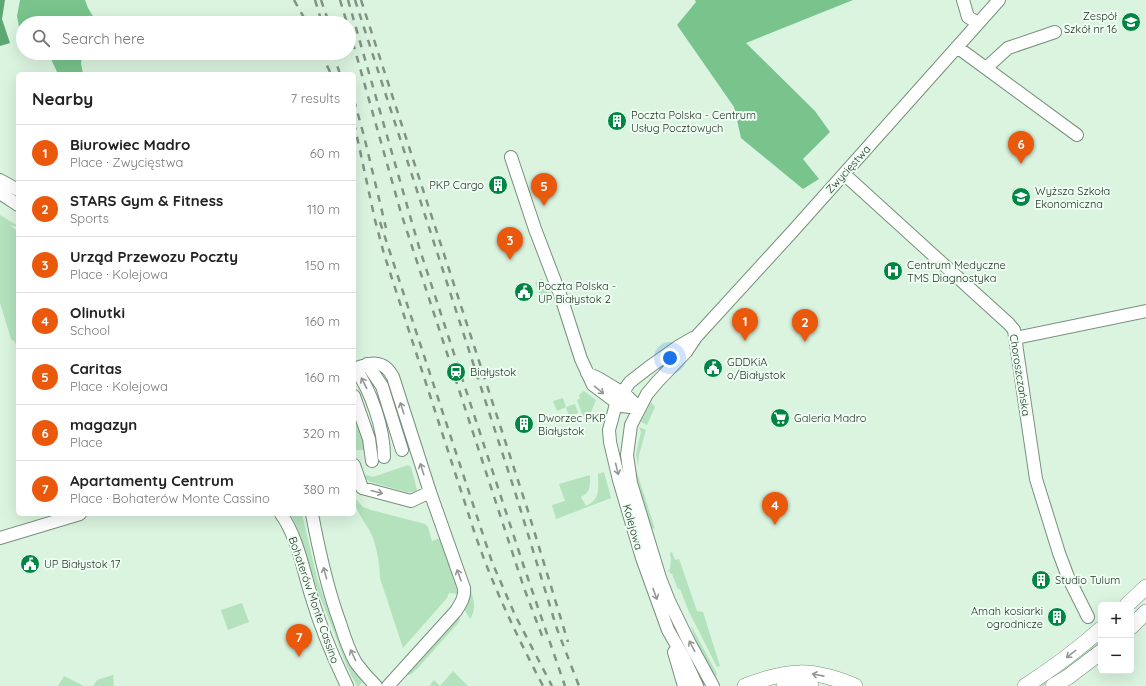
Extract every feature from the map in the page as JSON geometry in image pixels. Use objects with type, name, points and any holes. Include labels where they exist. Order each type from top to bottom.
[{"type":"main road","points":[[1130,602],[1146,587]]},
{"type":"main road","points":[[1134,624],[1146,612]]},
{"type":"main road","points":[[1025,686],[1043,675],[1098,631]]},
{"type":"main road","points":[[1053,686],[1068,677],[1098,654]]},
{"type":"main road","points":[[745,686],[787,673],[803,672],[830,677],[855,686]]},
{"type":"main road","points":[[784,686],[795,684],[811,686]]},
{"type":"street","points":[[965,0],[968,17],[978,24]]},
{"type":"street","name":"Zwycięstwa","points":[[639,408],[647,394],[686,352],[696,337],[783,243],[999,0]]},
{"type":"street","points":[[986,68],[1008,48],[1055,32]]},
{"type":"street","points":[[957,47],[1077,135]]},
{"type":"street","points":[[511,157],[535,229],[561,297],[581,359],[593,385],[616,404],[620,406],[639,408]]},
{"type":"street","name":"Choroszczańska","points":[[844,174],[1014,330],[1036,479],[1059,553],[1068,576],[1088,617]]},
{"type":"street","points":[[0,180],[16,189]]},
{"type":"street","points":[[0,193],[16,203]]},
{"type":"street","points":[[1016,338],[1146,311]]},
{"type":"street","name":"Zwycięstwa","points":[[616,404],[630,382],[680,346],[696,337]]},
{"type":"street","points":[[356,368],[374,363],[385,366],[390,371],[464,588],[462,602],[456,611],[388,686]]},
{"type":"street","points":[[367,364],[382,386],[402,450]]},
{"type":"street","points":[[648,368],[651,376],[658,381]]},
{"type":"street","points":[[356,370],[366,385],[381,430],[384,446],[384,457]]},
{"type":"street","points":[[587,373],[622,393],[639,408]]},
{"type":"street","points":[[356,402],[369,439],[372,461]]},
{"type":"street","name":"Kolejowa","points":[[616,404],[609,430],[610,442],[619,480],[642,558],[668,630],[684,658],[696,686]]},
{"type":"street","name":"Kolejowa","points":[[639,408],[631,426],[628,442],[627,462],[631,483],[660,578],[676,614],[714,684]]},
{"type":"street","points":[[610,442],[619,440],[628,442]]},
{"type":"street","points":[[356,465],[384,457],[414,445]]},
{"type":"street","points":[[356,471],[362,488],[411,501],[430,492]]},
{"type":"street","points":[[0,538],[73,516]]},
{"type":"street","name":"Bohaterów Monte Cassino","points":[[282,516],[292,536],[330,648],[347,686]]},
{"type":"street","name":"Bohaterów Monte Cassino","points":[[312,516],[335,611],[356,661],[363,672],[376,686]]},
{"type":"street","points":[[668,630],[684,686]]},
{"type":"shaded area","points":[[0,0],[5,0],[2,19],[10,43],[0,46]]},
{"type":"shaded area","points":[[20,0],[85,0],[93,16],[17,16]]},
{"type":"shaded area","points":[[695,0],[853,0],[746,43],[815,111],[830,132],[803,159],[819,179],[803,189],[741,138],[734,107],[677,25],[696,2]]},
{"type":"shaded area","points":[[51,60],[82,60],[83,72],[57,72]]},
{"type":"shaded area","points":[[0,215],[16,225],[16,226],[10,225],[16,230],[16,345],[11,339],[0,303]]},
{"type":"shaded area","points":[[541,279],[547,284],[551,295],[540,298],[535,282]]},
{"type":"shaded area","points":[[584,391],[596,400],[589,417],[584,419],[577,400],[580,398],[579,395]]},
{"type":"shaded area","points":[[563,398],[566,407],[557,411],[553,401]]},
{"type":"shaded area","points":[[651,402],[655,407],[647,425],[641,422]]},
{"type":"shaded area","points":[[575,404],[578,413],[569,417],[566,407]]},
{"type":"shaded area","points":[[356,414],[367,450],[356,450]]},
{"type":"shaded area","points":[[639,427],[646,430],[639,455],[638,466],[636,454],[641,432]]},
{"type":"shaded area","points":[[635,430],[637,433],[633,447],[633,443]]},
{"type":"shaded area","points":[[633,460],[655,529],[649,527],[647,523],[633,466]]},
{"type":"shaded area","points":[[408,465],[411,467],[417,490],[413,492],[407,492],[370,482],[365,478],[366,475],[373,477]]},
{"type":"shaded area","points":[[604,472],[611,498],[556,519],[552,505],[565,501],[559,484],[590,475],[590,485],[588,491],[581,497],[586,506],[596,497],[598,493],[598,474]]},
{"type":"shaded area","points":[[356,499],[363,507],[371,510],[425,524],[428,527],[432,541],[441,538],[434,519],[431,516],[435,515],[459,588],[459,594],[449,593],[447,598],[403,648],[380,578],[376,547],[371,533],[356,508]]},
{"type":"shaded area","points":[[291,516],[302,516],[317,578],[344,655],[362,682],[359,686],[357,686],[344,660],[315,585],[301,537]]},
{"type":"shaded area","points":[[672,552],[675,560],[679,559],[697,611],[703,612],[720,666],[717,667],[689,612],[680,589],[678,589],[672,574],[668,570],[670,569],[670,553]]},
{"type":"shaded area","points":[[466,578],[474,604],[473,614],[470,619],[464,609]]},
{"type":"shaded area","points":[[242,603],[249,622],[228,630],[221,610]]},
{"type":"shaded area","points":[[458,617],[460,619],[459,622],[416,670],[410,675],[406,675]]},
{"type":"shaded area","points":[[691,627],[717,674],[716,677],[711,672],[704,660]]},
{"type":"shaded area","points":[[1098,637],[1098,649],[1043,686],[1034,686]]},
{"type":"shaded area","points":[[453,671],[467,685],[467,686],[440,686]]},
{"type":"shaded area","points":[[113,675],[114,686],[93,686],[97,680]]},
{"type":"shaded area","points":[[64,676],[84,686],[58,686]]},
{"type":"shaded area","points":[[434,680],[440,686],[431,686],[430,685]]},
{"type":"railway","points":[[294,0],[303,16]]},
{"type":"railway","points":[[315,0],[320,16]]},
{"type":"railway","points":[[321,0],[327,16]]},
{"type":"railway","points":[[340,0],[345,16]]},
{"type":"railway","points":[[348,0],[353,16]]},
{"type":"railway","points":[[355,0],[516,495],[557,629],[579,686]]},
{"type":"railway","points":[[361,0],[528,511],[568,642]]},
{"type":"railway","points":[[356,28],[419,247],[524,567],[565,686]]},
{"type":"railway","points":[[356,54],[401,213],[524,588],[544,641]]},
{"type":"railway","points":[[324,60],[330,72]]},
{"type":"railway","points":[[335,60],[339,72]]},
{"type":"railway","points":[[356,107],[386,228]]},
{"type":"railway","points":[[356,132],[384,254],[475,534],[506,611],[543,686]]},
{"type":"railway","points":[[380,222],[492,562],[515,615],[552,686]]},
{"type":"place","name":"Zespół Szkół nr 16","points":[[1131,22]]},
{"type":"place","name":"Poczta Polska - Centrum Usług Pocztowych","points":[[617,121]]},
{"type":"place","name":"magazyn","points":[[1021,164]]},
{"type":"place","name":"PKP Cargo","points":[[498,185]]},
{"type":"place","name":"Wyższa Szkoła Ekonomiczna","points":[[1021,197]]},
{"type":"place","name":"Caritas","points":[[544,206]]},
{"type":"place","name":"Urząd Przewozu Poczty","points":[[510,260]]},
{"type":"place","name":"Centrum Medyczne TMS Diagnostyka","points":[[893,271]]},
{"type":"place","name":"Poczta Polska - UP Białystok 2","points":[[524,292]]},
{"type":"place","name":"Biurowiec Madro","points":[[745,341]]},
{"type":"place","name":"STARS Gym & Fitness","points":[[805,342]]},
{"type":"place","name":"GDDKiA o/Białystok","points":[[713,368]]},
{"type":"place","name":"Białystok","points":[[456,372]]},
{"type":"place","name":"Galeria Madro","points":[[780,418]]},
{"type":"place","name":"Dworzec PKP Białystok","points":[[524,424]]},
{"type":"place","name":"Olinutki","points":[[775,525]]},
{"type":"place","name":"UP Białystok 17","points":[[30,564]]},
{"type":"place","name":"Studio Tulum","points":[[1041,580]]},
{"type":"place","name":"Amah kosiarki ogrodnicze","points":[[1057,617]]},
{"type":"place","name":"Apartamenty Centrum","points":[[299,657]]}]
